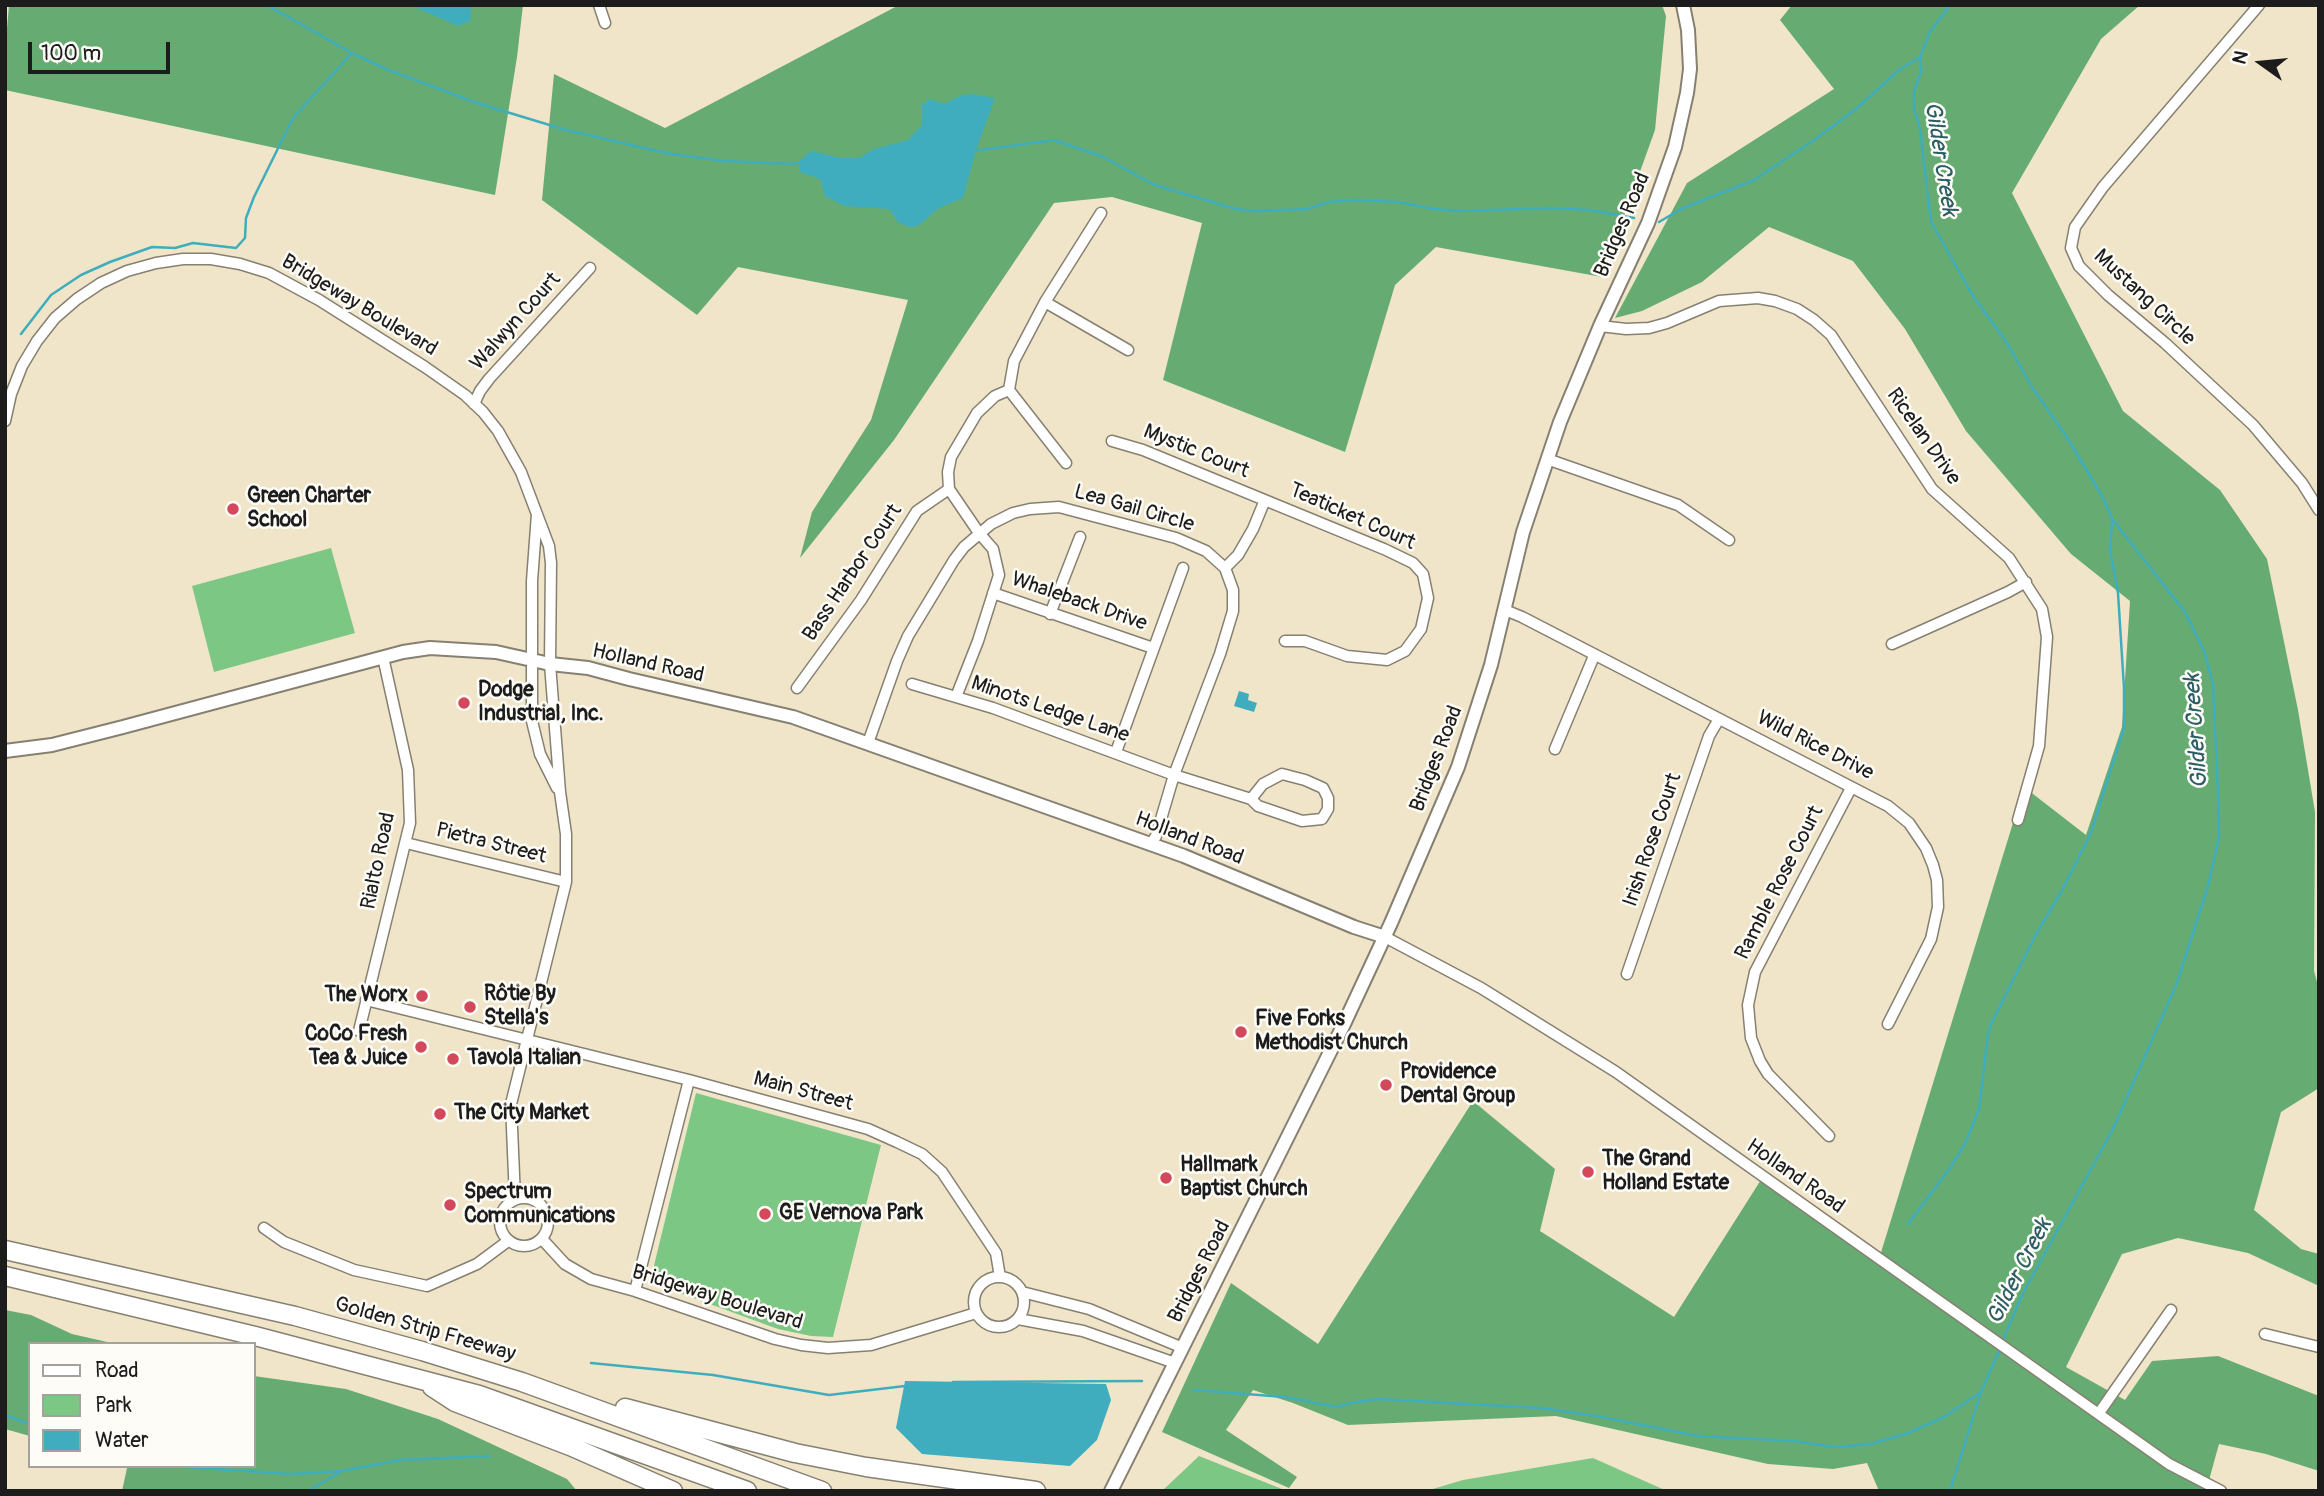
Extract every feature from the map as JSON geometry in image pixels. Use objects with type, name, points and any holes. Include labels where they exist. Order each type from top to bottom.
[{"type":"highway","name":"Golden Strip Freeway","points":[[5,1250],[327,1325],[522,1382],[822,1491]]},
{"type":"highway","points":[[5,1276],[255,1336],[421,1380],[524,1410],[747,1491]]},
{"type":"highway","points":[[421,1380],[455,1402],[570,1446],[673,1491]]},
{"type":"highway","points":[[522,1382],[795,1453],[866,1467],[1036,1491]]},
{"type":"main road","name":"Bridges Road","points":[[1111,1491],[1385,937],[1458,767],[1475,721],[1523,532],[1547,459],[1600,326],[1648,223],[1677,138],[1690,69],[1688,30],[1683,5]]},
{"type":"main road","name":"Holland Road","points":[[5,751],[52,745],[383,657],[430,648],[496,652],[550,664],[588,667],[793,717],[1151,844],[1354,927],[1385,937]]},
{"type":"street","points":[[599,5],[605,23]]},
{"type":"street","name":"Mustang Circle","points":[[2259,5],[2103,187],[2075,227],[2071,248],[2079,266],[2108,295],[2165,343],[2253,425],[2302,483],[2319,510]]},
{"type":"street","points":[[1066,463],[1009,390],[1014,360],[1045,302],[1101,213]]},
{"type":"street","name":"Bridgeway Boulevard","points":[[5,421],[11,394],[22,366],[55,318],[77,299],[101,283],[127,271],[183,259],[211,259],[269,273],[319,300],[425,367],[474,404],[498,431],[537,510],[549,546],[550,664],[566,834],[566,882],[511,1104],[514,1199]]},
{"type":"street","name":"Walwyn Court","points":[[474,404],[489,379],[590,268]]},
{"type":"street","name":"Ricelan Drive","points":[[1600,326],[1650,328],[1719,301],[1743,298],[1775,301],[1805,313],[1836,342],[1932,489],[2009,558],[2042,609],[2047,637],[2039,746],[2018,820]]},
{"type":"street","points":[[1045,302],[1128,350]]},
{"type":"street","points":[[956,697],[978,641],[999,575],[993,549],[979,534],[970,516],[949,489],[948,472],[951,457],[978,413],[995,396],[1009,390]]},
{"type":"street","name":"Mystic Court","points":[[1112,441],[1143,450],[1265,500]]},
{"type":"street","points":[[1547,459],[1678,505],[1729,540]]},
{"type":"street","name":"Bass Harbor Court","points":[[797,688],[868,589],[917,511],[949,489]]},
{"type":"street","points":[[1151,844],[1230,627],[1233,590],[1225,568],[1243,546],[1265,500]]},
{"type":"street","name":"Teaticket Court","points":[[1265,500],[1413,563],[1423,574],[1428,598],[1421,629],[1405,651],[1387,660],[1347,656],[1305,641],[1285,641]]},
{"type":"street","name":"Lea Gail Circle","points":[[868,743],[908,636],[954,560],[979,534],[1013,513],[1030,509],[1059,508],[1176,538],[1206,551],[1225,568]]},
{"type":"street","name":"Bridgeway Boulevard","points":[[537,510],[532,581],[532,721],[540,754],[560,792]]},
{"type":"street","points":[[1050,614],[1080,537]]},
{"type":"street","points":[[1116,752],[1183,568]]},
{"type":"street","points":[[1892,644],[2026,582]]},
{"type":"street","name":"Whaleback Drive","points":[[993,593],[1153,648]]},
{"type":"street","name":"Wild Rice Drive","points":[[1505,610],[1888,806],[1909,823],[1926,848],[1937,880],[1938,906],[1931,939],[1888,1024]]},
{"type":"street","points":[[1555,749],[1594,656]]},
{"type":"street","name":"Rialto Road","points":[[359,1031],[410,823],[408,770],[383,657]]},
{"type":"street","name":"Minots Ledge Lane","points":[[912,684],[993,708],[1174,775],[1251,799],[1258,806],[1303,821],[1322,819],[1328,809],[1328,798],[1323,788],[1282,774],[1263,784],[1251,799]]},
{"type":"street","name":"Irish Rose Court","points":[[1627,974],[1709,736],[1719,719]]},
{"type":"street","name":"Ramble Rose Court","points":[[1829,1136],[1768,1074],[1751,1038],[1748,1005],[1755,972],[1851,788]]},
{"type":"street","name":"Pietra Street","points":[[407,843],[566,882]]},
{"type":"street","name":"Holland Road","points":[[1385,937],[1481,988],[1616,1072],[2169,1464],[2221,1491]]},
{"type":"street","name":"Main Street","points":[[366,1000],[689,1080],[868,1129],[922,1154],[948,1180],[996,1253],[1000,1277]]},
{"type":"street","points":[[635,1292],[689,1080]]},
{"type":"street","points":[[531,1198],[544,1208],[549,1224],[542,1239],[522,1247],[508,1241],[503,1234],[500,1218],[502,1210],[514,1199],[531,1198]]},
{"type":"street","points":[[264,1228],[284,1242],[354,1270],[427,1286],[477,1264],[508,1241]]},
{"type":"street","name":"Bridgeway Boulevard","points":[[542,1239],[565,1264],[591,1279],[801,1345],[828,1348],[871,1345],[976,1313]]},
{"type":"street","points":[[1022,1292],[1023,1309],[1018,1319],[1004,1327],[983,1322],[976,1313],[976,1290],[989,1279],[1000,1277],[1011,1280],[1022,1292],[1089,1309],[1183,1348]]},
{"type":"street","points":[[2099,1413],[2171,1310]]},
{"type":"street","points":[[1018,1319],[1083,1331],[1175,1363]]},
{"type":"street","points":[[2265,1334],[2319,1347]]},
{"type":"green space","points":[[9,5],[523,5],[495,195],[5,90]]},
{"type":"green space","points":[[899,5],[1662,5],[1666,16],[1655,130],[1602,277],[1436,247],[1395,285],[1345,452],[1163,380],[1202,223],[1112,197],[1054,203],[894,440],[800,558],[812,512],[871,420],[908,300],[738,267],[697,315],[542,200],[554,74],[665,128]]},
{"type":"green space","points":[[1792,5],[2140,5],[2101,39],[2012,193],[2123,411],[2220,490],[2267,559],[2298,710],[2315,812],[2314,971],[2319,989],[2319,1088],[2281,1112],[2254,1210],[2301,1249],[2319,1254],[2319,1286],[2248,1253],[2178,1238],[2122,1254],[2066,1367],[2125,1400],[2152,1361],[2218,1356],[2319,1396],[2319,1471],[2266,1454],[2219,1444],[2206,1491],[1879,1491],[1867,1463],[1833,1469],[1768,1464],[1556,1416],[1348,1425],[1253,1390],[1226,1430],[1297,1477],[1289,1488],[1162,1432],[1231,1283],[1318,1344],[1473,1101],[1555,1169],[1540,1231],[1674,1317],[1764,1175],[1879,1259],[2024,787],[2086,835],[2122,727],[2130,601],[2071,554],[1966,431],[1905,329],[1853,261],[1769,227],[1702,282],[1642,311],[1615,318],[1687,183],[1834,89],[1780,20]]},
{"type":"green space","points":[[331,548],[355,633],[214,672],[192,586]]},
{"type":"green space","name":"GE Vernova Park","points":[[696,1093],[881,1145],[833,1337],[811,1336],[778,1329],[650,1282]]},
{"type":"green space","points":[[5,1310],[31,1315],[72,1334],[107,1342],[28,1342],[28,1435],[5,1429]]},
{"type":"green space","points":[[256,1376],[346,1389],[438,1419],[567,1479],[577,1491],[122,1491],[127,1468],[256,1468]]},
{"type":"green space","points":[[1199,1456],[1287,1491],[1162,1491]]},
{"type":"green space","points":[[1593,1458],[1667,1491],[1426,1491],[1463,1480]]},
{"type":"water","points":[[410,5],[471,5],[470,21],[458,26]]},
{"type":"water","points":[[962,95],[995,98],[976,150],[963,198],[939,208],[918,226],[909,227],[898,222],[889,209],[844,206],[825,196],[820,179],[800,172],[800,161],[811,151],[841,158],[859,158],[874,149],[908,140],[922,125],[922,105],[930,99],[944,104]]},
{"type":"water","points":[[1239,691],[1249,694],[1248,700],[1257,703],[1254,712],[1234,706]]},
{"type":"water","points":[[905,1381],[1106,1384],[1111,1400],[1097,1440],[1070,1466],[922,1454],[896,1428]]},
{"type":"waterway","points":[[267,5],[386,69],[477,103],[566,130],[666,153],[723,161],[794,164],[804,161]]},
{"type":"waterway","name":"Gilder Creek","points":[[1950,5],[1930,32],[1920,57],[1921,72],[1914,91],[1914,108],[1920,129],[1931,222],[1973,296],[2005,340],[2032,387],[2068,439],[2103,498],[2112,519],[2185,612],[2204,651],[2213,684],[2218,793],[2219,837],[2208,886],[2177,983],[2113,1129],[2022,1295],[2002,1342]]},
{"type":"waterway","points":[[21,334],[51,295],[81,275],[110,262],[152,247],[175,248],[193,243],[236,248],[245,238],[246,218],[254,197],[293,118],[352,53]]},
{"type":"waterway","points":[[1659,222],[1681,209],[1754,180],[1856,109],[1899,70],[1920,57]]},
{"type":"waterway","points":[[973,151],[1054,140],[1101,156],[1155,185],[1236,209],[1255,211],[1307,209],[1328,202],[1355,200],[1399,202],[1460,211],[1551,208],[1590,210],[1634,218]]},
{"type":"waterway","points":[[1908,1224],[1965,1144],[1979,1109],[1988,1034],[1992,1022],[2090,835],[2124,728],[2118,593],[2110,551],[2112,521]]},
{"type":"waterway","name":"Gilder Creek","points":[[1950,1491],[1981,1392],[2000,1349]]},
{"type":"waterway","points":[[591,1363],[713,1375],[829,1395],[905,1386]]},
{"type":"waterway","points":[[953,1382],[1142,1381]]},
{"type":"waterway","points":[[1194,1390],[1285,1397],[1337,1407],[1379,1399],[1541,1408],[1698,1436],[1794,1441],[1834,1447],[1871,1444],[1908,1433],[1944,1417],[1981,1392]]},
{"type":"waterway","points":[[5,1415],[28,1423]]},
{"type":"waterway","points":[[202,1468],[290,1474],[342,1471],[400,1460],[490,1456]]},
{"type":"waterway","points":[[308,1491],[340,1472]]},
{"type":"place","name":"Green Charter School","points":[[233,509]]},
{"type":"place","name":"Dodge Industrial, Inc.","points":[[464,703]]},
{"type":"place","name":"The Worx","points":[[422,996]]},
{"type":"place","name":"Rôtie By Stella's","points":[[470,1007]]},
{"type":"place","name":"Five Forks Methodist Church","points":[[1241,1032]]},
{"type":"place","name":"CoCo Fresh Tea & Juice","points":[[421,1047]]},
{"type":"place","name":"Tavola Italian","points":[[453,1059]]},
{"type":"place","name":"Providence Dental Group","points":[[1386,1085]]},
{"type":"place","name":"The City Market","points":[[440,1114]]},
{"type":"place","name":"The Grand Holland Estate","points":[[1588,1172]]},
{"type":"place","name":"Hallmark Baptist Church","points":[[1166,1178]]},
{"type":"place","name":"Spectrum Communications","points":[[450,1205]]},
{"type":"place","name":"GE Vernova Park","points":[[765,1214]]}]
